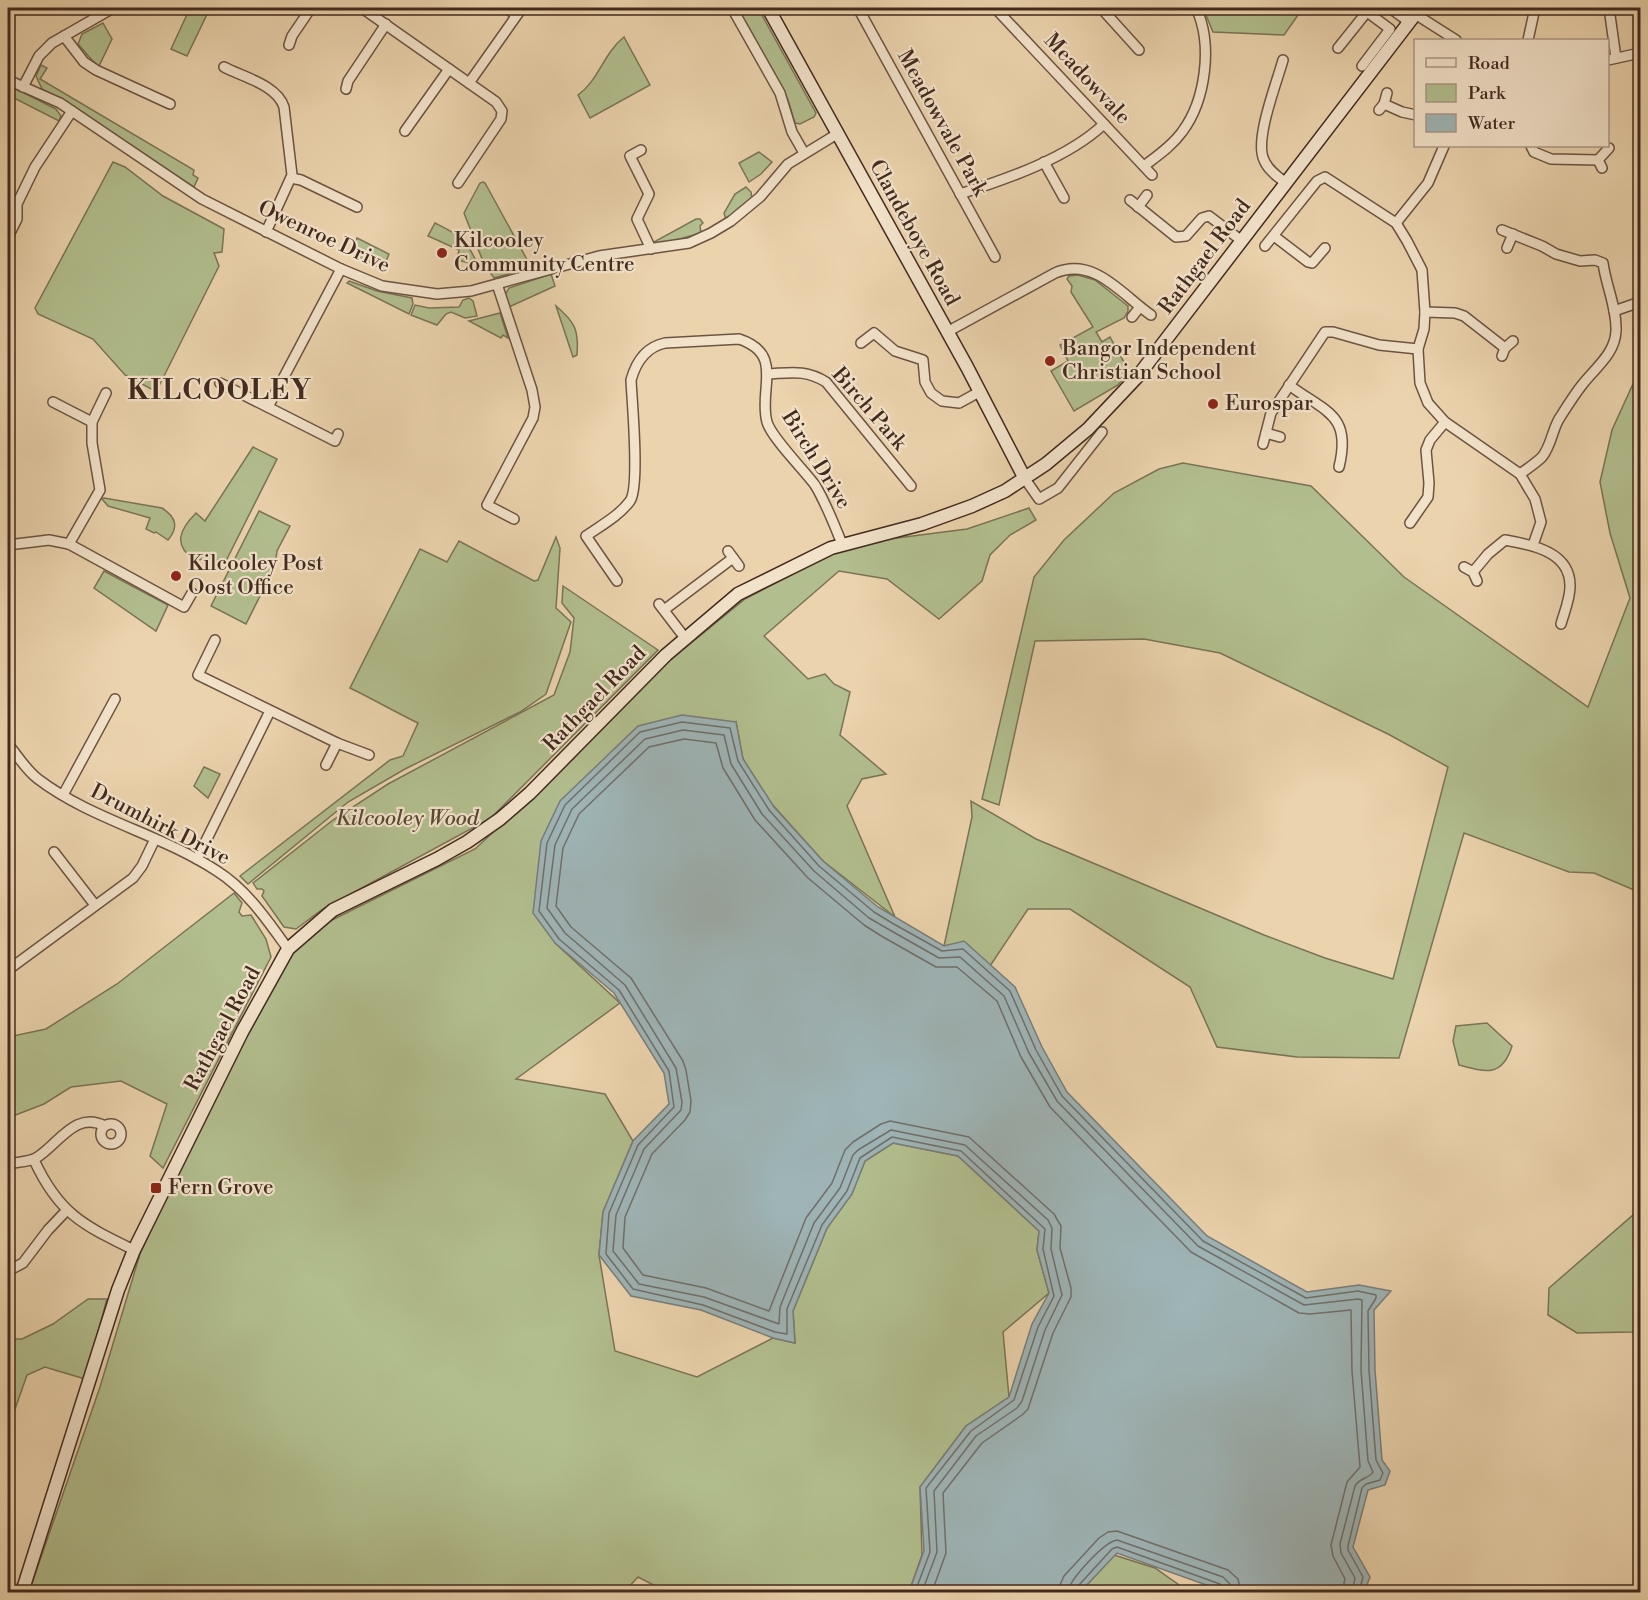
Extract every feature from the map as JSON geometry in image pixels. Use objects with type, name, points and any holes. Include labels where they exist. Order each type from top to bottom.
[{"type":"street","points":[[23,87],[39,56],[52,43],[113,8]]},
{"type":"street","points":[[289,45],[292,36],[311,8]]},
{"type":"street","points":[[362,8],[496,102],[502,111],[501,119],[459,183]]},
{"type":"street","points":[[469,83],[519,11],[506,8]]},
{"type":"street","points":[[732,8],[780,93],[792,132],[804,153]]},
{"type":"street","name":"Clandeboye Road","points":[[768,8],[947,332],[1025,479]]},
{"type":"street","name":"Meadowvale Park","points":[[858,8],[995,257]]},
{"type":"street","name":"Meadowvale","points":[[995,8],[1152,174]]},
{"type":"street","points":[[1101,8],[1139,50]]},
{"type":"street","points":[[1143,166],[1177,138],[1193,110],[1204,74],[1206,54],[1205,34],[1196,8]]},
{"type":"street","points":[[1390,8],[1415,15],[1454,39]]},
{"type":"street","points":[[1528,39],[1536,8]]},
{"type":"street","points":[[1609,8],[1612,59],[1641,53]]},
{"type":"street","points":[[1338,48],[1368,10],[1390,29],[1362,66]]},
{"type":"street","name":"Rathgael Road","points":[[20,1593],[118,1290],[134,1250],[242,1032],[288,948],[333,910],[437,859],[500,819],[530,793],[685,638],[738,594],[842,544],[922,524],[962,510],[1005,491],[1046,464],[1088,429],[1138,376],[1415,15]]},
{"type":"street","points":[[346,89],[348,81],[386,24]]},
{"type":"street","points":[[64,36],[84,62],[96,70],[170,104]]},
{"type":"street","points":[[1283,60],[1264,127],[1261,149],[1268,167],[1286,183]]},
{"type":"street","points":[[224,67],[270,89],[281,99],[284,107],[291,178],[267,232]]},
{"type":"street","points":[[405,131],[449,69]]},
{"type":"street","name":"Owenroe Drive","points":[[8,80],[60,103],[193,193],[341,269],[382,286],[437,294],[471,291],[599,256],[689,243],[731,221],[754,202],[788,164],[837,134]]},
{"type":"street","points":[[1388,93],[1381,107],[1414,115]]},
{"type":"street","points":[[8,237],[17,219],[17,204],[35,167],[72,111]]},
{"type":"street","points":[[960,194],[1015,176],[1044,162],[1104,124]]},
{"type":"street","points":[[1396,223],[1428,183],[1444,147]]},
{"type":"street","points":[[1532,147],[1534,152],[1551,159],[1600,164],[1609,147]]},
{"type":"street","points":[[641,150],[630,156],[648,194],[637,219],[651,249]]},
{"type":"street","points":[[1044,162],[1064,198]]},
{"type":"street","points":[[1265,246],[1317,181],[1325,177],[1396,223],[1422,270],[1425,312],[1424,329],[1418,349],[1420,383],[1428,403],[1445,422],[1520,474],[1535,499],[1541,522],[1533,545]]},
{"type":"street","points":[[291,178],[301,180],[357,207]]},
{"type":"street","points":[[1138,207],[1147,195]]},
{"type":"street","points":[[8,199],[17,204]]},
{"type":"street","points":[[1130,200],[1179,238],[1186,237],[1202,218],[1209,216],[1242,241]]},
{"type":"street","points":[[1503,230],[1556,254],[1580,261],[1595,260],[1603,263],[1614,310],[1616,332],[1612,347],[1604,360],[1582,385],[1558,421],[1544,453],[1520,474]]},
{"type":"street","points":[[1507,248],[1513,234]]},
{"type":"street","points":[[1274,236],[1314,267],[1325,248]]},
{"type":"street","points":[[947,332],[1046,278],[1072,268],[1084,269],[1102,276],[1151,315]]},
{"type":"street","points":[[267,407],[341,269]]},
{"type":"street","points":[[497,284],[532,390],[535,407],[533,418],[487,505],[514,519]]},
{"type":"street","points":[[1614,310],[1641,302]]},
{"type":"street","points":[[1132,317],[1140,307]]},
{"type":"street","points":[[1425,312],[1464,316],[1503,352],[1513,341]]},
{"type":"street","points":[[1263,444],[1271,413],[1325,332],[1379,345],[1418,349]]},
{"type":"street","points":[[861,343],[874,333],[895,351],[923,360],[925,382],[931,393],[942,400],[959,403],[979,392]]},
{"type":"street","name":"Birch Drive","points":[[617,581],[586,536],[616,515],[633,494],[631,380],[634,368],[645,352],[665,343],[740,339],[750,342],[761,351],[767,374],[767,421],[815,485],[834,521],[842,544]]},
{"type":"street","name":"Birch Park","points":[[767,374],[804,372],[815,375],[826,382],[911,486]]},
{"type":"street","points":[[220,383],[335,441],[338,434]]},
{"type":"street","points":[[1289,385],[1334,417],[1343,436],[1343,452],[1339,467]]},
{"type":"street","points":[[69,544],[100,490],[92,443],[92,422],[106,393]]},
{"type":"street","points":[[53,402],[92,422]]},
{"type":"street","points":[[959,403],[959,414]]},
{"type":"street","points":[[1406,508],[1412,519],[1428,497],[1426,450],[1430,440],[1445,422]]},
{"type":"street","points":[[1025,479],[1039,499],[1058,488],[1102,432]]},
{"type":"street","points":[[1266,433],[1280,437]]},
{"type":"street","points":[[1343,452],[1354,454]]},
{"type":"street","name":"Birch Park","points":[[904,477],[913,471]]},
{"type":"street","points":[[8,544],[49,540],[69,544],[184,607],[192,593]]},
{"type":"street","points":[[1471,573],[1488,554],[1506,540],[1533,545],[1557,556],[1567,570],[1570,587],[1561,624]]},
{"type":"street","points":[[685,638],[662,607],[734,558]]},
{"type":"street","points":[[215,640],[198,675],[337,743],[369,755]]},
{"type":"street","points":[[63,795],[115,699]]},
{"type":"street","points":[[197,859],[270,711]]},
{"type":"street","points":[[326,765],[337,743]]},
{"type":"street","name":"Drumhirk Drive","points":[[8,744],[35,777],[63,795],[217,870],[237,886],[257,907],[288,948]]},
{"type":"street","points":[[8,970],[133,878],[155,840]]},
{"type":"street","points":[[54,852],[95,905]]},
{"type":"street","points":[[8,1164],[34,1160],[73,1127],[88,1121],[105,1126]]},
{"type":"street","points":[[34,1160],[43,1178],[67,1210],[87,1226],[134,1250]]},
{"type":"street","points":[[8,1271],[23,1263],[48,1230],[67,1210]]},
{"type":"green space","points":[[190,8],[210,8],[187,56],[171,49]]},
{"type":"green space","points":[[737,8],[758,8],[816,113],[814,117],[800,124],[795,123],[788,100]]},
{"type":"green space","points":[[1203,8],[1303,8],[1284,35],[1213,32]]},
{"type":"green space","points":[[103,23],[112,39],[99,66],[78,44],[82,34]]},
{"type":"green space","points":[[624,37],[650,85],[590,118],[578,95],[591,82],[611,51]]},
{"type":"green space","points":[[41,65],[47,68],[40,79],[194,170],[193,175],[198,178],[194,187],[42,89],[36,76]]},
{"type":"green space","points":[[12,87],[56,109],[61,116],[59,121],[8,95]]},
{"type":"green space","points":[[759,152],[772,162],[761,174],[749,182],[739,163]]},
{"type":"green space","points":[[113,162],[125,167],[163,196],[224,229],[222,252],[214,253],[219,266],[158,388],[153,390],[125,375],[93,339],[38,314],[35,308]]},
{"type":"green space","points":[[483,182],[530,265],[529,268],[494,278],[484,264],[464,213],[480,183]]},
{"type":"green space","points":[[746,187],[751,192],[752,199],[726,220],[724,213],[735,194]]},
{"type":"green space","points":[[700,219],[703,223],[700,226],[701,233],[658,245],[652,243]]},
{"type":"green space","points":[[435,223],[459,236],[475,259],[469,263],[457,260],[459,250],[428,236]]},
{"type":"green space","points":[[357,238],[389,254],[383,269],[351,254]]},
{"type":"green space","points":[[551,274],[555,286],[509,307],[505,295],[509,288]]},
{"type":"green space","points":[[1078,275],[1095,280],[1128,306],[1124,318],[1096,332],[1102,342],[1110,337],[1129,371],[1118,385],[1074,411],[1051,371],[1068,361],[1060,345],[1093,327],[1071,292],[1072,286],[1067,279],[1069,276]]},
{"type":"green space","points":[[349,281],[377,291],[412,298],[413,304],[409,314],[347,283]]},
{"type":"green space","points":[[469,298],[473,301],[477,316],[465,318],[451,312],[446,314],[437,325],[411,315],[415,305],[429,308],[459,307],[463,300]]},
{"type":"green space","points":[[556,306],[572,322],[576,333],[577,355],[573,357]]},
{"type":"green space","points":[[500,313],[508,338],[503,335],[501,338],[469,321]]},
{"type":"green space","points":[[1640,376],[1640,889],[1634,890],[1594,873],[1569,872],[1464,833],[1399,1058],[1297,1057],[1217,1047],[1190,987],[1070,909],[1028,909],[990,966],[964,942],[944,946],[972,817],[971,801],[1036,839],[1264,935],[1325,958],[1393,979],[1448,767],[1388,734],[1220,653],[1144,639],[1035,641],[999,805],[982,799],[1034,577],[1064,540],[1114,493],[1159,469],[1183,463],[1311,486],[1404,577],[1588,707],[1630,598],[1610,533],[1600,482],[1612,430],[1633,384]]},
{"type":"green space","points":[[253,447],[277,459],[226,561],[195,560],[183,549],[181,543],[186,525],[196,513],[205,521]]},
{"type":"green space","points":[[102,499],[162,508],[173,519],[174,531],[168,540],[146,529],[150,518],[108,506]]},
{"type":"green space","points":[[1029,508],[1036,520],[1010,535],[990,555],[982,581],[939,619],[887,579],[839,571],[764,636],[808,679],[825,674],[834,684],[850,692],[840,735],[886,774],[862,779],[847,806],[895,917],[823,861],[771,803],[743,759],[736,722],[555,943],[620,1003],[516,1079],[605,1094],[633,1141],[603,1212],[599,1255],[615,1351],[697,1377],[773,1338],[795,1343],[793,1311],[827,1228],[852,1194],[865,1161],[893,1143],[958,1156],[1039,1231],[1037,1250],[1049,1293],[1003,1332],[1009,1397],[966,1426],[920,1487],[922,1555],[909,1592],[667,1592],[638,1577],[624,1592],[29,1592],[100,1387],[140,1254],[245,1032],[288,954],[320,926],[475,849],[669,661],[745,599],[850,544],[967,529]]},
{"type":"green space","points":[[259,511],[290,526],[277,551],[275,566],[246,624],[211,606]]},
{"type":"green space","points":[[556,537],[560,548],[556,608],[571,622],[546,694],[520,712],[405,769],[348,802],[248,884],[240,876],[390,760],[403,756],[418,723],[350,688],[420,549],[447,562],[459,541],[534,581],[538,580]]},
{"type":"green space","points":[[104,571],[168,605],[156,631],[94,588]]},
{"type":"green space","name":"Kilcooley Wood","points":[[563,586],[658,650],[491,818],[323,909],[296,929],[284,927],[262,896],[264,891],[257,889],[253,883],[333,820],[388,784],[554,695],[570,652],[574,618],[562,603]]},
{"type":"green space","points":[[204,767],[220,774],[208,798],[194,786]]},
{"type":"green space","points":[[234,893],[242,903],[239,912],[242,916],[251,915],[266,939],[271,957],[163,1168],[150,1156],[167,1104],[121,1081],[71,1087],[44,1104],[8,1118],[8,1037],[46,1029],[117,984]]},
{"type":"green space","points":[[1487,1023],[1512,1046],[1508,1056],[1498,1068],[1492,1070],[1485,1071],[1459,1065],[1453,1041],[1456,1026]]},
{"type":"green space","points":[[1640,1209],[1640,1329],[1633,1332],[1577,1333],[1548,1315],[1549,1288]]},
{"type":"green space","points":[[88,1299],[107,1299],[85,1379],[45,1367],[27,1375],[8,1429],[8,1339],[22,1339],[53,1324]]},
{"type":"green space","points":[[1114,1555],[1155,1568],[1189,1592],[1072,1592],[1083,1589]]},
{"type":"water","points":[[682,715],[736,722],[743,759],[774,807],[823,861],[878,907],[944,946],[964,941],[1015,987],[1042,1047],[1067,1092],[1207,1236],[1307,1292],[1359,1285],[1391,1291],[1374,1310],[1375,1370],[1382,1460],[1390,1471],[1385,1485],[1368,1490],[1353,1547],[1370,1577],[1364,1592],[1226,1592],[1117,1553],[1083,1589],[1072,1592],[909,1592],[924,1551],[920,1487],[966,1426],[1009,1397],[1032,1324],[1049,1293],[1037,1250],[1039,1231],[958,1156],[893,1143],[865,1161],[852,1194],[827,1228],[793,1311],[795,1343],[773,1338],[701,1310],[631,1296],[599,1255],[603,1212],[633,1141],[669,1104],[664,1073],[614,993],[555,943],[533,913],[541,841],[560,801],[638,726]]},
{"type":"place","name":"Kilcooley Community Centre","points":[[442,253]]},
{"type":"place","name":"Bangor Independent Christian School","points":[[1050,361]]},
{"type":"place","name":"Eurospar","points":[[1213,404]]},
{"type":"place","name":"Kilcooley Post Oost Office","points":[[176,576]]},
{"type":"place","name":"Fern Grove","points":[[156,1188]]},
{"type":"district","name":"KILCOOLEY","points":[[220,391]]}]
